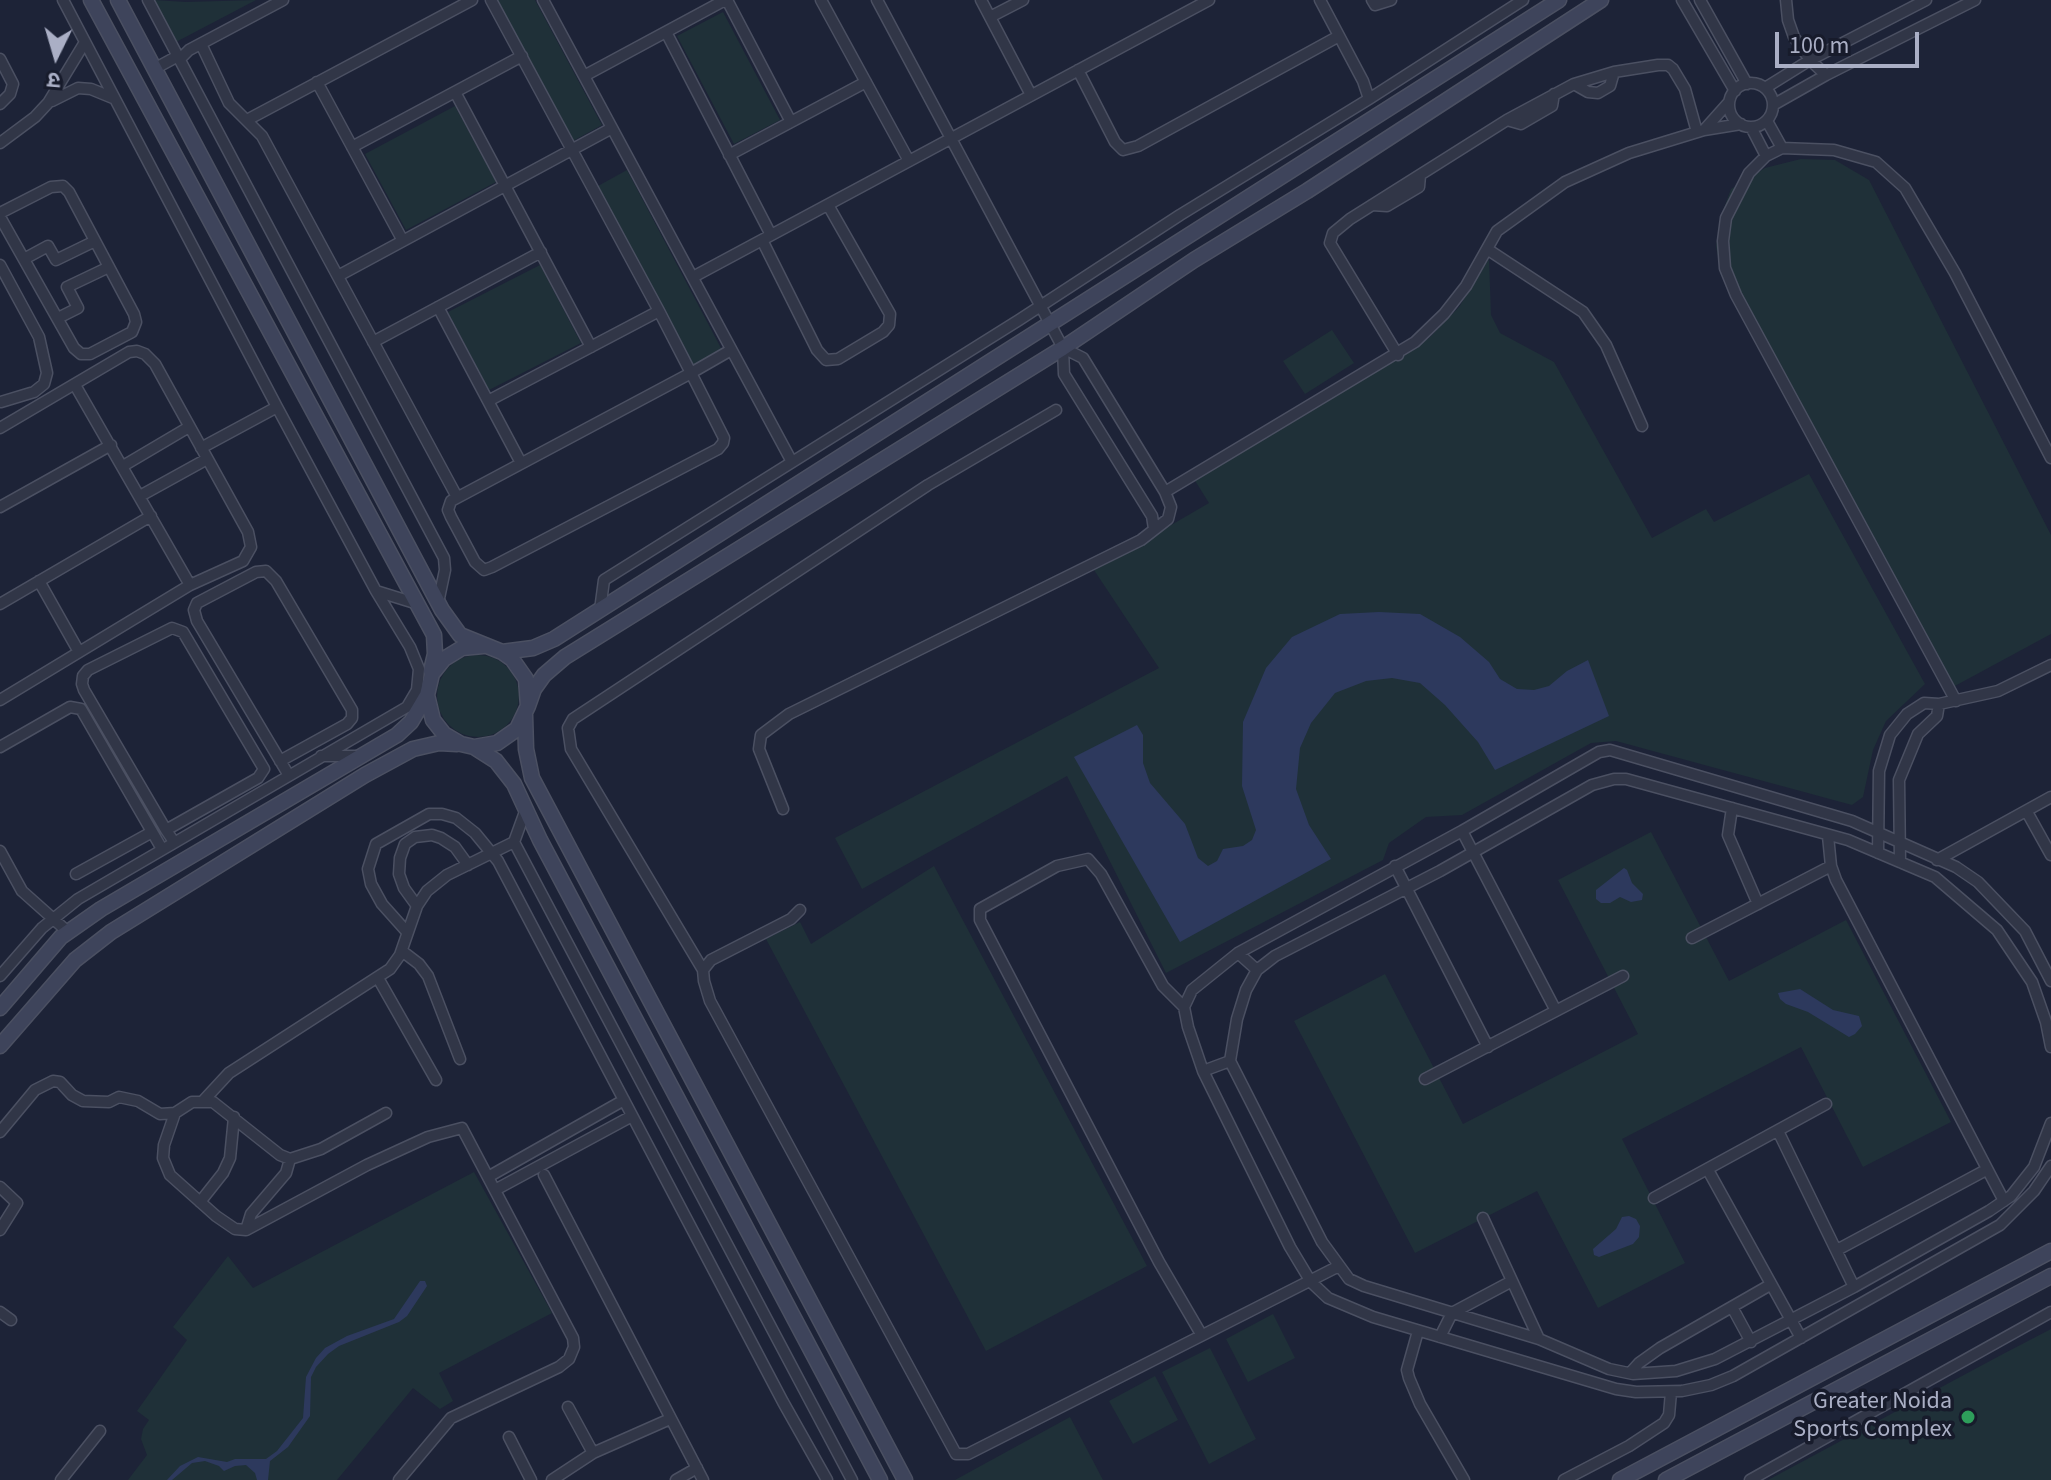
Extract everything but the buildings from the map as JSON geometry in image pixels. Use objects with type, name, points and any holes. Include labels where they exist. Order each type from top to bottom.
[{"type":"street","points":[[0,976],[54,918],[78,899],[407,707],[417,690],[419,669],[63,0]]},
{"type":"street","points":[[91,0],[434,635],[435,654],[428,689],[433,720],[444,734],[496,761],[514,784],[880,1480]]},
{"type":"street","points":[[118,0],[438,603],[460,635],[502,652],[512,659],[526,679],[526,749],[532,778],[905,1480]]},
{"type":"street","points":[[148,0],[444,558],[445,570],[438,603]]},
{"type":"street","points":[[154,69],[283,0]]},
{"type":"street","points":[[247,120],[472,0]]},
{"type":"street","points":[[491,0],[659,311],[691,373],[724,438],[718,449],[484,570],[475,562],[451,517],[449,503],[457,497],[691,373],[731,350]]},
{"type":"street","points":[[543,0],[792,462]]},
{"type":"street","points":[[584,76],[726,0],[791,122]]},
{"type":"street","points":[[821,0],[909,161]]},
{"type":"street","points":[[877,0],[1051,323],[1063,348],[1064,374],[1152,516],[1154,529]]},
{"type":"street","points":[[981,0],[1031,95]]},
{"type":"street","points":[[990,17],[1023,0]]},
{"type":"street","points":[[693,277],[1209,0]]},
{"type":"street","points":[[1320,0],[1363,81],[1372,85],[1373,96]]},
{"type":"street","points":[[1372,0],[1375,5],[1391,0]]},
{"type":"street","points":[[600,610],[604,580],[1523,0]]},
{"type":"street","points":[[502,652],[533,648],[554,639],[1559,0]]},
{"type":"street","points":[[0,1046],[75,960],[111,932],[365,775],[413,749],[439,743],[497,743],[517,729],[534,689],[544,675],[565,657],[1063,348],[1194,260],[1307,191],[1601,0]]},
{"type":"street","points":[[1682,0],[1735,91]]},
{"type":"street","points":[[1700,0],[1747,84]]},
{"type":"street","points":[[1786,0],[1794,37],[1810,60],[1826,75]]},
{"type":"street","points":[[1765,88],[1810,60],[1926,0]]},
{"type":"street","points":[[1773,105],[1975,0]]},
{"type":"street","points":[[1694,20],[1708,13]]},
{"type":"street","points":[[666,32],[729,155],[817,350],[826,360],[838,359],[883,332],[889,325],[890,314],[828,205]]},
{"type":"street","points":[[1078,70],[1115,142],[1123,150],[1138,146],[1339,36]]},
{"type":"street","points":[[0,143],[35,117],[48,103],[85,42]]},
{"type":"street","points":[[201,44],[229,103],[262,136],[457,497]]},
{"type":"street","points":[[352,147],[522,56]]},
{"type":"street","points":[[0,59],[13,84],[10,94],[0,104]]},
{"type":"street","points":[[1398,355],[1330,243],[1333,233],[1341,226],[1372,205],[1387,206],[1419,187],[1420,175],[1507,120],[1521,124],[1552,106],[1554,94],[1574,84],[1614,72],[1658,65],[1673,69],[1685,89],[1700,131]]},
{"type":"street","points":[[1574,84],[1588,92],[1598,93],[1610,86],[1614,72]]},
{"type":"street","points":[[317,82],[403,241]]},
{"type":"street","points":[[729,155],[866,82]]},
{"type":"street","points":[[1700,131],[1729,102],[1735,91],[1747,84],[1765,88],[1772,98],[1773,105],[1767,121],[1782,148]]},
{"type":"street","points":[[48,103],[78,88],[91,89],[113,98]]},
{"type":"street","points":[[455,92],[591,347]]},
{"type":"street","points":[[1729,102],[1732,115],[1746,126],[1766,156]]},
{"type":"street","points":[[1165,492],[1398,355],[1444,314],[1466,286],[1497,231],[1565,182],[1629,153],[1700,131],[1767,121]]},
{"type":"street","points":[[338,276],[612,128]]},
{"type":"street","points":[[1956,701],[1736,295],[1725,268],[1723,241],[1726,218],[1749,173],[1766,156],[1782,148],[1834,150],[1876,162],[1905,188],[1955,273],[2051,458]]},
{"type":"street","points":[[63,186],[95,241],[136,322],[132,332],[90,354],[81,354],[74,348],[0,215],[51,187],[63,186]]},
{"type":"street","points":[[24,259],[48,246],[56,260],[95,241]]},
{"type":"street","points":[[1487,249],[1583,312],[1606,345],[1642,426]]},
{"type":"street","points":[[373,342],[541,252]]},
{"type":"street","points":[[0,265],[39,337],[47,373],[44,384],[34,392],[1,402]]},
{"type":"street","points":[[58,318],[78,308],[67,287],[109,267]]},
{"type":"street","points":[[438,307],[521,463]]},
{"type":"street","points":[[488,401],[659,311]]},
{"type":"street","points":[[783,809],[759,749],[761,735],[770,728],[789,714],[1141,540],[1168,519],[1171,507],[1165,492],[1083,358],[1063,348]]},
{"type":"street","points":[[0,428],[118,358],[137,351],[155,364],[248,532],[251,547],[243,561],[190,585],[0,700]]},
{"type":"street","points":[[75,385],[190,585]]},
{"type":"street","points":[[201,448],[277,407]]},
{"type":"street","points":[[1056,410],[928,485],[573,719],[568,728],[571,749],[703,970],[710,1001],[956,1454],[968,1454],[1339,1266]]},
{"type":"street","points":[[123,466],[189,427]]},
{"type":"street","points":[[0,507],[111,445]]},
{"type":"street","points":[[140,496],[207,459]]},
{"type":"street","points":[[0,604],[151,516]]},
{"type":"street","points":[[280,761],[347,724],[352,718],[352,710],[276,581],[266,571],[256,572],[197,603],[194,610],[197,621],[280,761],[288,774]]},
{"type":"street","points":[[39,581],[79,652]]},
{"type":"street","points":[[376,591],[418,604]]},
{"type":"street","points":[[166,830],[258,778],[264,769],[183,632],[172,628],[88,670],[82,684],[166,830],[174,842]]},
{"type":"street","points":[[0,1008],[61,937],[101,909],[404,729],[411,722],[444,659],[462,648],[483,646]]},
{"type":"street","points":[[1878,853],[1879,771],[1890,735],[1907,714],[1924,703],[1939,704],[1998,691],[2051,665]]},
{"type":"street","points":[[1900,862],[1898,795],[1903,766],[1918,734],[1937,716],[1939,704]]},
{"type":"street","points":[[0,747],[70,707],[81,709],[162,849]]},
{"type":"street","points":[[1184,1007],[1192,990],[1238,953],[1599,752],[1610,750],[1852,821],[1939,859],[1978,882],[2025,931],[2051,981]]},
{"type":"street","points":[[319,756],[359,756]]},
{"type":"street","points":[[2051,1047],[2032,982],[1997,930],[1955,892],[1924,871],[1828,836],[1626,779],[1614,779],[1592,785],[1474,852],[1275,956],[1257,970],[1246,990],[1237,1019],[1230,1061],[1322,1242],[1349,1279],[1539,1339],[1609,1369],[1630,1373],[1676,1371],[1715,1359],[1854,1287],[2004,1201],[2034,1167],[2051,1123]]},
{"type":"street","points":[[1924,871],[1939,859],[2051,797]]},
{"type":"street","points":[[1732,808],[1728,835],[1758,904]]},
{"type":"street","points":[[204,1100],[229,1073],[390,969],[402,951],[417,906],[427,891],[447,875],[514,842],[526,809]]},
{"type":"street","points":[[2027,812],[2051,855]]},
{"type":"street","points":[[407,932],[382,904],[371,884],[368,869],[376,844],[429,814],[456,818],[475,833],[498,861],[822,1478]]},
{"type":"street","points":[[1462,831],[1555,1009]]},
{"type":"street","points":[[76,874],[152,832]]},
{"type":"street","points":[[417,906],[404,888],[399,874],[405,844],[415,837],[432,835],[441,838],[455,847],[468,865]]},
{"type":"street","points":[[1828,836],[1831,866],[2004,1201]]},
{"type":"street","points":[[514,842],[852,1480]]},
{"type":"street","points":[[0,851],[22,891],[68,932]]},
{"type":"street","points":[[1201,1334],[1159,1262],[980,920],[980,909],[1057,866],[1088,859],[1101,874],[1163,986],[1184,1007],[1203,1071],[1290,1247],[1311,1282],[1328,1298],[1353,1310],[1418,1331],[1616,1389],[1671,1392],[1711,1385],[1733,1376],[2000,1225],[2034,1191],[2051,1166]]},
{"type":"street","points":[[1395,866],[1488,1047]]},
{"type":"street","points":[[1692,938],[1831,866]]},
{"type":"street","points":[[703,970],[711,960],[791,919],[800,910]]},
{"type":"street","points":[[402,951],[419,964],[428,976],[460,1059]]},
{"type":"street","points":[[1238,953],[1257,970]]},
{"type":"street","points":[[1425,1079],[1623,976]]},
{"type":"street","points":[[378,978],[436,1080]]},
{"type":"street","points":[[1203,1071],[1230,1061]]},
{"type":"street","points":[[0,1132],[35,1090],[53,1081],[60,1082],[83,1101],[109,1102],[119,1097],[138,1101],[160,1114],[175,1113],[192,1102],[213,1102],[280,1155],[290,1159],[321,1149],[386,1113]]},
{"type":"street","points":[[488,1177],[624,1100]]},
{"type":"street","points":[[1654,1198],[1826,1104]]},
{"type":"street","points":[[175,1113],[164,1145],[163,1158],[170,1175],[235,1229],[246,1230],[379,1159],[428,1137],[462,1128],[573,1338],[574,1347],[569,1359],[559,1367],[451,1418],[399,1480]]},
{"type":"street","points":[[495,1190],[632,1116]]},
{"type":"street","points":[[200,1202],[223,1173],[230,1158],[234,1117]]},
{"type":"street","points":[[1778,1131],[1854,1287]]},
{"type":"street","points":[[246,1230],[251,1214],[286,1173],[290,1159]]},
{"type":"street","points":[[1708,1170],[1801,1338]]},
{"type":"street","points":[[1837,1250],[1986,1170]]},
{"type":"street","points":[[544,1175],[703,1480]]},
{"type":"street","points":[[0,1187],[17,1203],[0,1230]]},
{"type":"street","points":[[1483,1218],[1539,1339]]},
{"type":"street","points":[[1620,1480],[2051,1251]]},
{"type":"street","points":[[1666,1480],[2051,1276]]},
{"type":"street","points":[[1440,1337],[1452,1313],[1512,1281]]},
{"type":"street","points":[[1630,1373],[1647,1357],[1770,1285]]},
{"type":"street","points":[[1732,1307],[1751,1342]]},
{"type":"street","points":[[0,1312],[11,1320]]},
{"type":"street","points":[[1750,1480],[2051,1312]]},
{"type":"street","points":[[1418,1331],[1407,1370],[1409,1378],[1420,1404],[1464,1480]]},
{"type":"street","points":[[1564,1480],[1629,1446],[1664,1423],[1669,1415],[1671,1392]]},
{"type":"street","points":[[568,1407],[593,1453]]},
{"type":"street","points":[[552,1480],[593,1453],[670,1419]]},
{"type":"street","points":[[61,1480],[100,1431]]},
{"type":"street","points":[[509,1437],[531,1480]]},
{"type":"street","points":[[676,1480],[697,1468]]},
{"type":"shaded area","points":[[154,0],[186,2],[256,0],[176,42]]},
{"type":"shaded area","points":[[496,0],[535,0],[602,125],[573,141]]},
{"type":"shaded area","points":[[723,12],[780,120],[734,144],[677,36]]},
{"type":"shaded area","points":[[455,106],[496,182],[406,230],[365,154]]},
{"type":"shaded area","points":[[1801,159],[1835,160],[1869,180],[2051,535],[2051,634],[1953,687],[1721,270],[1716,247],[1720,219],[1731,189],[1765,168]]},
{"type":"shaded area","points":[[627,170],[722,350],[693,366],[598,186]]},
{"type":"shaded area","points":[[1489,259],[1491,315],[1500,333],[1554,362],[1652,538],[1706,509],[1714,522],[1809,474],[1925,684],[1886,721],[1873,750],[1863,797],[1852,805],[1616,741],[1591,743],[1462,815],[1426,817],[1389,843],[1383,860],[1166,973],[1067,776],[862,889],[835,838],[1159,668],[1094,570],[1209,503],[1194,479],[1429,338],[1459,307]]},
{"type":"shaded area","points":[[540,265],[581,343],[489,390],[448,312]]},
{"type":"shaded area","points":[[1332,330],[1354,363],[1305,394],[1283,361]]},
{"type":"shaded area","points":[[478,655],[494,658],[507,667],[516,680],[519,696],[516,712],[507,725],[494,734],[478,737],[462,734],[449,725],[440,712],[437,696],[440,680],[449,667],[462,658]]},
{"type":"shaded area","points":[[1651,832],[1729,981],[1846,920],[1951,1122],[1863,1167],[1801,1047],[1622,1139],[1685,1263],[1598,1308],[1537,1191],[1415,1253],[1294,1021],[1385,974],[1463,1124],[1638,1034],[1558,880]]},
{"type":"shaded area","points":[[934,866],[1147,1266],[986,1351],[766,939],[800,922],[811,944]]},
{"type":"shaded area","points":[[474,1172],[552,1313],[439,1373],[453,1401],[440,1409],[413,1388],[337,1480],[128,1480],[147,1455],[141,1439],[149,1420],[137,1411],[187,1340],[173,1327],[228,1256],[253,1288]]},
{"type":"shaded area","points":[[1273,1314],[1295,1358],[1248,1382],[1226,1339]]},
{"type":"shaded area","name":"Greater Noida Sports Complex","points":[[2051,1329],[2051,1480],[1768,1480],[2003,1354]]},
{"type":"shaded area","points":[[1210,1348],[1256,1439],[1209,1464],[1162,1372]]},
{"type":"shaded area","points":[[1155,1376],[1178,1420],[1133,1444],[1109,1401]]},
{"type":"shaded area","points":[[1070,1417],[1103,1480],[955,1480]]},
{"type":"water","points":[[1340,614],[1420,614],[1460,637],[1489,662],[1500,679],[1517,689],[1534,690],[1549,686],[1567,671],[1588,660],[1609,716],[1495,770],[1478,742],[1445,705],[1420,683],[1392,678],[1366,681],[1335,693],[1311,723],[1300,748],[1296,789],[1309,825],[1331,859],[1180,942],[1074,757],[1137,725],[1143,735],[1143,763],[1150,783],[1185,824],[1198,858],[1208,866],[1217,861],[1223,849],[1243,846],[1252,840],[1256,830],[1242,786],[1243,722],[1266,668],[1292,637]]},
{"type":"water","points":[[1624,868],[1643,894],[1642,900],[1631,902],[1620,897],[1610,903],[1601,903],[1596,899],[1596,890]]},
{"type":"water","points":[[1800,989],[1833,1010],[1859,1016],[1862,1026],[1849,1037],[1808,1012],[1786,1004],[1778,993]]},
{"type":"water","points":[[1622,1217],[1636,1219],[1640,1226],[1639,1237],[1633,1244],[1599,1257],[1594,1255],[1593,1249],[1616,1229]]},
{"type":"water","points":[[420,1281],[425,1281],[427,1286],[407,1316],[339,1346],[316,1367],[311,1377],[310,1416],[288,1447],[270,1461],[268,1480],[257,1480],[255,1473],[246,1465],[224,1471],[205,1461],[192,1463],[172,1480],[167,1480],[180,1466],[198,1457],[227,1462],[266,1459],[277,1451],[303,1418],[306,1377],[316,1358],[325,1348],[347,1336],[394,1319]]},
{"type":"place","name":"Greater Noida Sports Complex","points":[[1968,1417]]}]
